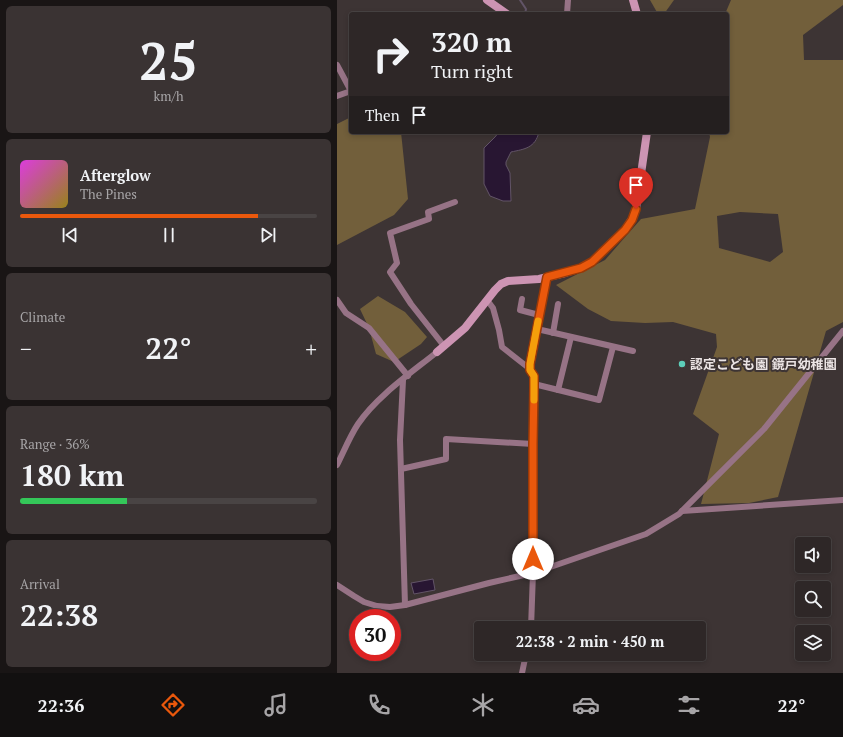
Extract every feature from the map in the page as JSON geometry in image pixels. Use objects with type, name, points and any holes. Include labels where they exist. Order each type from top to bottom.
[{"type":"street","points":[[567,12],[568,0]]},
{"type":"street","points":[[633,0],[636,12]]},
{"type":"street","points":[[489,1],[504,12]]},
{"type":"street","points":[[337,65],[349,87]]},
{"type":"street","points":[[337,96],[349,92]]},
{"type":"street","points":[[337,465],[358,424],[369,410],[465,328],[501,284],[507,281],[547,277],[581,268],[592,262],[625,230],[632,220],[636,209],[647,134]]},
{"type":"street","points":[[444,346],[411,304],[390,272],[397,263],[390,233],[429,219],[428,212],[455,202]]},
{"type":"street","points":[[530,369],[547,277]]},
{"type":"street","points":[[522,299],[520,310],[539,315]]},
{"type":"street","points":[[337,300],[346,313],[369,328],[405,378],[400,440],[405,605]]},
{"type":"street","points":[[487,300],[493,308],[502,347],[530,369],[534,376],[533,573],[531,621]]},
{"type":"street","points":[[553,333],[558,304]]},
{"type":"street","points":[[537,329],[633,351]]},
{"type":"street","points":[[337,585],[364,602],[390,608],[533,573],[646,534],[679,514],[763,429],[843,331]]},
{"type":"street","points":[[558,390],[571,337]]},
{"type":"street","points":[[534,384],[599,400],[613,347]]},
{"type":"street","points":[[401,469],[446,459],[446,439],[533,444]]},
{"type":"street","points":[[682,511],[843,500]]},
{"type":"street","points":[[522,673],[525,661]]},
{"type":"shaded area","points":[[650,0],[674,0],[665,12],[657,12]]},
{"type":"shaded area","points":[[731,0],[843,0],[843,5],[803,35],[804,60],[843,60],[843,322],[826,331],[778,497],[749,503],[701,504],[719,434],[693,414],[717,347],[716,334],[673,322],[645,323],[611,321],[588,309],[556,285],[605,260],[641,219],[695,209],[709,134],[729,134],[729,12],[726,12]],"holes":[[[740,212],[778,214],[783,252],[770,262],[719,248],[717,216]]]},
{"type":"shaded area","points":[[349,118],[349,134],[401,134],[408,199],[394,215],[337,245],[337,124]]},
{"type":"shaded area","points":[[497,134],[538,134],[535,141],[529,147],[511,152],[506,162],[510,173],[511,201],[503,201],[490,196],[484,184],[484,148]]},
{"type":"shaded area","points":[[378,296],[405,312],[427,337],[421,344],[394,362],[376,354],[369,328],[360,309]]},
{"type":"shaded area","points":[[433,579],[435,590],[414,594],[411,583]]},
{"type":"waterway","points":[[520,0],[526,9],[525,12]]},
{"type":"slow traffic","points":[[534,400],[534,376],[530,370],[530,364],[538,321]]},
{"type":"place","name":"認定こども園 鏡戸幼稚園","points":[[682,364]]},
{"type":"route","points":[[533,559],[534,376],[530,370],[530,364],[547,277],[581,268],[592,262],[625,230],[632,220],[636,209]]}]
